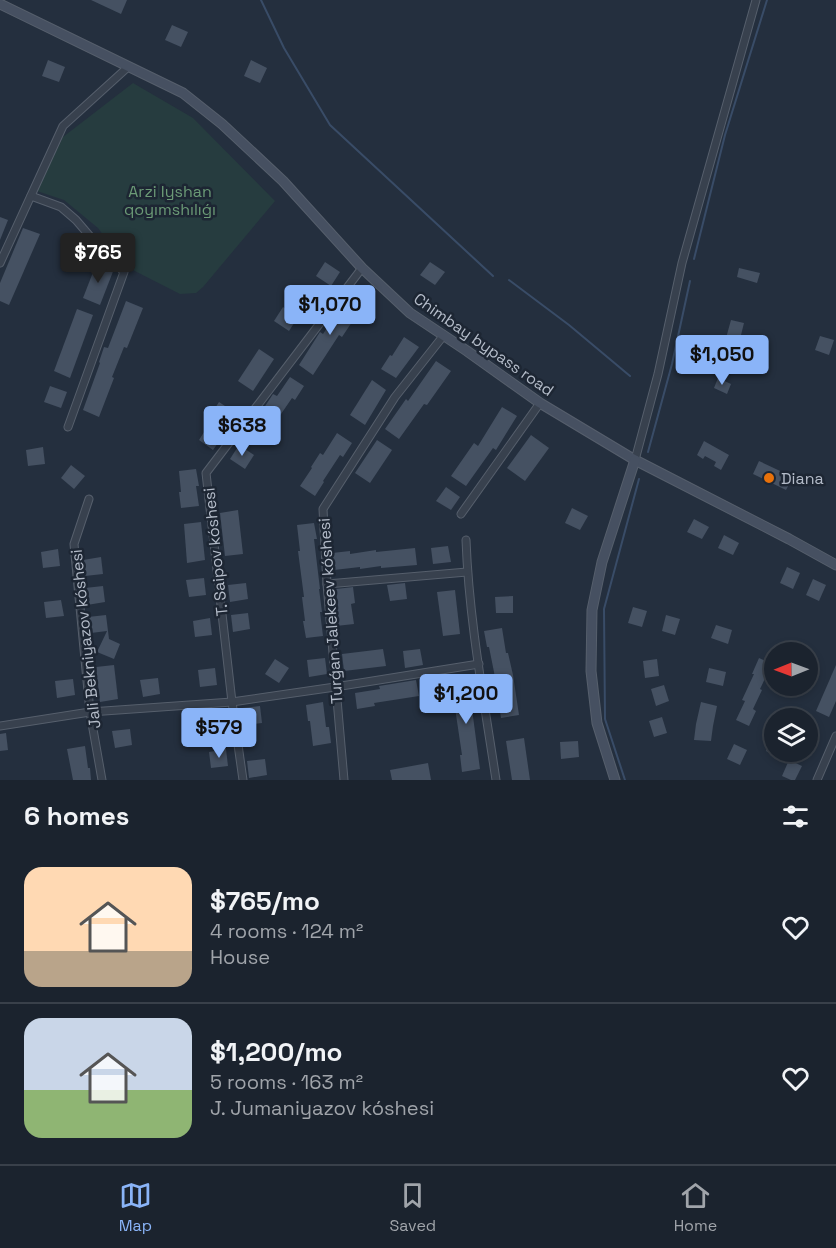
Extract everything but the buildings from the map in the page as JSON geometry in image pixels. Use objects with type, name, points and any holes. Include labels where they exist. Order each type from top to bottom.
[{"type":"main road","name":"Chimbay bypass road","points":[[0,4],[183,93],[222,123],[283,181],[362,268],[410,313],[540,403],[635,460],[836,565]]},
{"type":"main road","points":[[615,780],[597,723],[591,670],[592,610],[602,562],[635,460]]},
{"type":"street","points":[[635,460],[658,374],[682,263],[756,0]]},
{"type":"street","points":[[0,263],[63,126],[128,67]]},
{"type":"street","points":[[32,196],[61,207],[124,272],[68,427]]},
{"type":"street","name":"T. Saipov kóshesi","points":[[243,780],[206,473],[362,268]]},
{"type":"street","name":"Turǵan Jalekeev kóshesi","points":[[344,780],[327,584],[323,509],[395,397],[444,335]]},
{"type":"street","points":[[461,514],[540,403]]},
{"type":"street","name":"Jali Bekniyazov kóshesi","points":[[89,499],[74,544],[90,712],[102,780]]},
{"type":"street","points":[[466,540],[467,572],[496,780]]},
{"type":"street","points":[[327,584],[467,572]]},
{"type":"street","points":[[0,726],[90,712],[232,702],[479,664]]},
{"type":"street","points":[[817,780],[836,736]]},
{"type":"green space","name":"Arzi Iyshan qoyımshılıǵı","points":[[133,83],[193,118],[275,201],[196,293],[180,294],[127,267],[98,228],[64,200],[37,191],[63,137]]},
{"type":"waterway","points":[[261,0],[284,48],[330,125],[493,276]]},
{"type":"waterway","points":[[694,259],[725,135],[767,0]]},
{"type":"waterway","points":[[509,280],[569,325],[630,376]]},
{"type":"waterway","points":[[648,452],[672,364],[690,281]]},
{"type":"waterway","points":[[625,780],[605,719],[604,609],[639,479]]},
{"type":"place","name":"Diana","points":[[769,478]]}]
